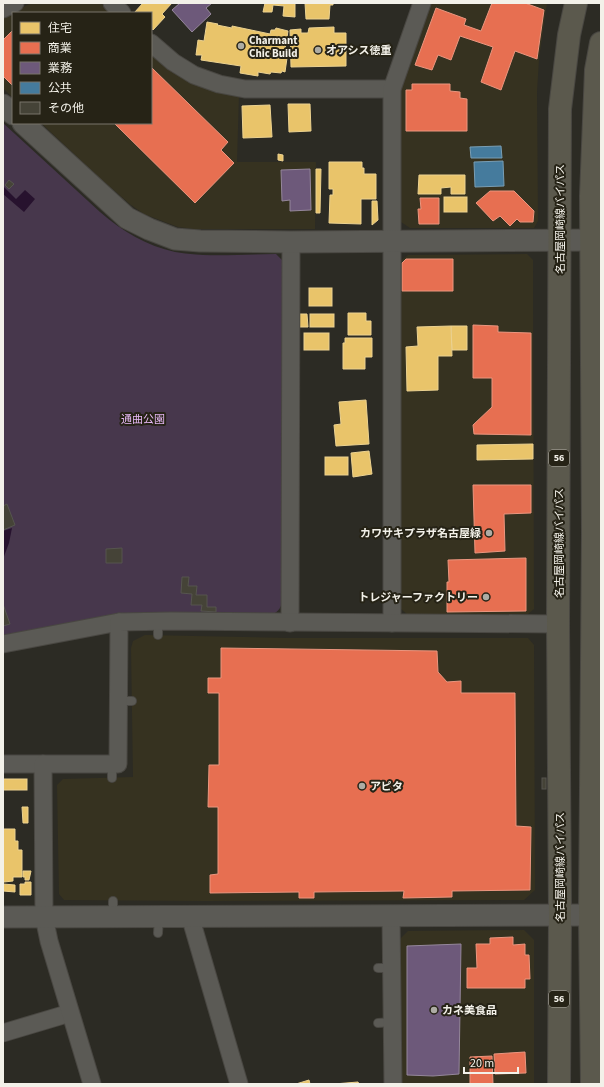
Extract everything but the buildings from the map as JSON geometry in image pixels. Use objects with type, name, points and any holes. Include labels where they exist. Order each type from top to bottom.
[{"type":"main road","name":"名古屋岡崎線バイパス","points":[[560,1084],[558,624],[560,109],[569,35],[576,3]]},
{"type":"main road","points":[[592,1084],[595,915],[597,534],[596,240],[591,196],[596,70],[601,43]]},
{"type":"street","points":[[3,9],[15,3]]},
{"type":"street","points":[[112,3],[121,12]]},
{"type":"street","points":[[392,623],[392,89],[422,3]]},
{"type":"street","points":[[152,44],[173,62],[194,75],[219,84],[245,89],[392,89]]},
{"type":"street","points":[[3,105],[12,113]]},
{"type":"street","points":[[24,124],[127,218],[149,230],[174,239],[200,241],[291,242],[392,240],[596,240]]},
{"type":"street","points":[[290,623],[291,242]]},
{"type":"street","points":[[3,644],[119,622],[158,628],[290,623],[327,619],[356,619],[392,623],[558,624]]},
{"type":"street","points":[[3,764],[43,764],[112,771],[118,764],[119,622]]},
{"type":"street","points":[[43,764],[44,916],[49,941],[92,1084]]},
{"type":"street","points":[[3,917],[44,916],[113,909],[158,924],[190,916],[595,915]]},
{"type":"street","points":[[190,916],[215,990],[225,1036],[239,1084]]},
{"type":"street","points":[[391,916],[385,968],[385,1023],[393,1084]]},
{"type":"street","points":[[3,1033],[30,1021],[70,1012]]},
{"type":"shaded area","points":[[31,3],[102,3],[111,12],[14,12]]},
{"type":"shaded area","points":[[431,3],[547,3],[539,59],[537,92],[538,221],[534,228],[410,228],[401,222],[401,90]]},
{"type":"shaded area","points":[[12,13],[12,97],[3,88],[3,18]]},
{"type":"shaded area","points":[[152,53],[239,94],[237,162],[316,162],[315,229],[194,229],[178,227],[144,214],[131,205],[42,124],[152,124]]},
{"type":"shaded area","points":[[3,186],[16,199],[25,190],[35,199],[24,212],[3,194]]},
{"type":"shaded area","points":[[527,254],[533,260],[534,609],[528,614],[408,615],[401,609],[400,261],[408,255]]},
{"type":"shaded area","points":[[12,528],[9,543],[3,559],[3,531]]},
{"type":"shaded area","name":"アピタ","points":[[145,635],[287,638],[528,638],[534,645],[535,890],[524,900],[64,900],[59,894],[57,785],[63,779],[133,777],[131,648],[133,641]]},
{"type":"shaded area","points":[[524,930],[534,940],[534,1084],[400,1084],[400,939],[408,931]]},
{"type":"green space","name":"通曲公園","points":[[3,123],[100,212],[135,237],[145,242],[175,252],[187,254],[276,254],[283,261],[283,598],[280,608],[271,615],[115,615],[3,635]]},
{"type":"place","name":"Charmant Chic Build","points":[[241,46]]},
{"type":"place","name":"オアシス徳重","points":[[318,50]]},
{"type":"place","name":"カワサキプラザ名古屋緑","points":[[489,533]]},
{"type":"place","name":"トレジャーファクトリー","points":[[486,597]]},
{"type":"place","name":"アピタ","points":[[362,786]]},
{"type":"place","name":"カネ美食品","points":[[434,1010]]}]
